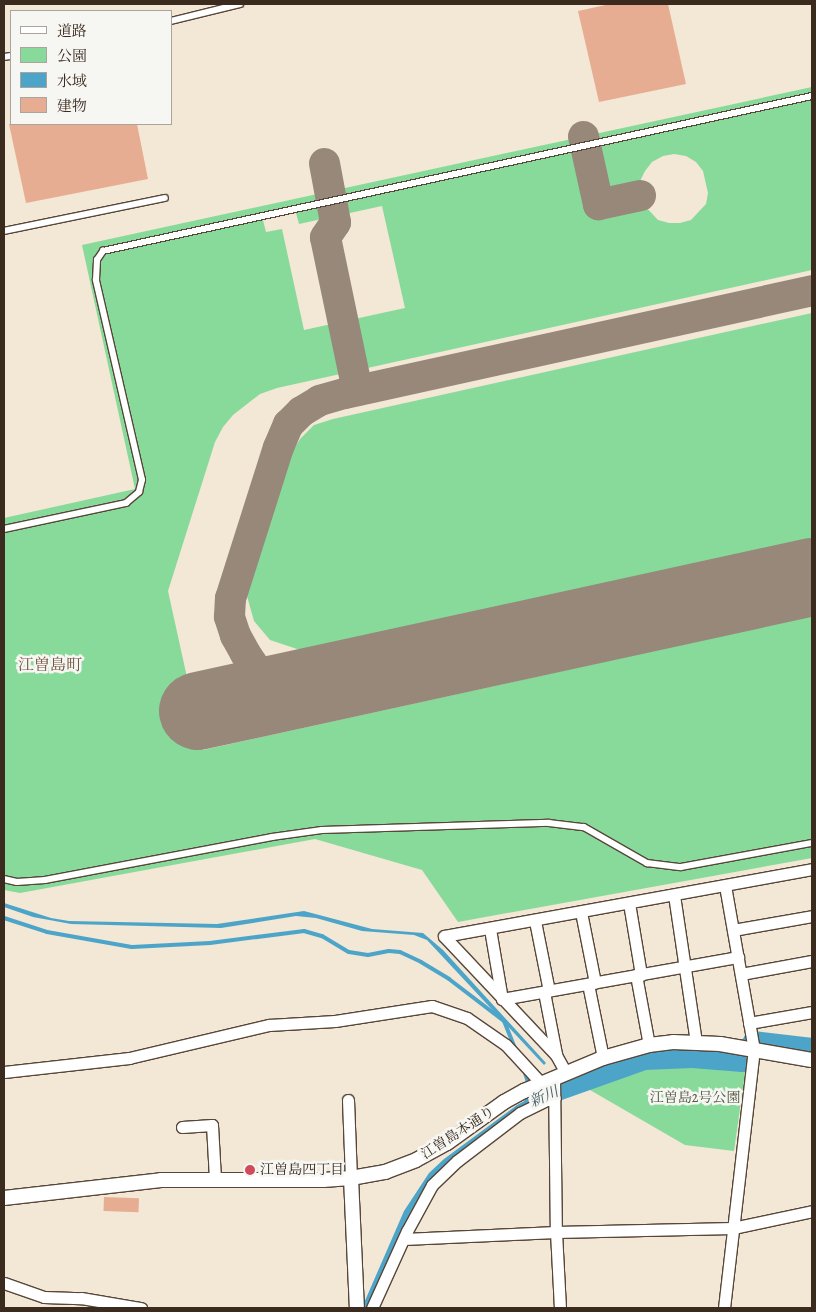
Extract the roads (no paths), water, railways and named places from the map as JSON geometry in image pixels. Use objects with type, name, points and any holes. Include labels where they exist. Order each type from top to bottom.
[{"type":"street","points":[[556,1055],[444,936],[535,921],[812,869]]},
{"type":"street","points":[[724,1308],[754,1050],[725,886]]},
{"type":"street","points":[[674,895],[696,1043]]},
{"type":"street","points":[[629,903],[649,1045]]},
{"type":"street","points":[[581,912],[603,1058]]},
{"type":"street","points":[[733,930],[812,916]]},
{"type":"street","points":[[535,921],[560,1076],[555,1098],[556,1232],[560,1308]]},
{"type":"street","points":[[490,929],[502,999]]},
{"type":"street","points":[[502,999],[738,957]]},
{"type":"street","points":[[741,974],[812,961]]},
{"type":"street","points":[[4,1072],[129,1058],[269,1025],[335,1021],[432,1006],[467,1018],[506,1044],[541,1083]]},
{"type":"street","points":[[749,1023],[812,1012]]},
{"type":"street","name":"江曽島本通り","points":[[4,1198],[161,1180],[351,1178],[385,1172],[416,1160],[476,1124],[504,1102],[541,1083],[603,1058],[649,1045],[673,1042],[696,1043],[812,1060]]},
{"type":"street","points":[[372,1308],[432,1185],[457,1161],[520,1113],[555,1098]]},
{"type":"street","points":[[348,1100],[357,1308]]},
{"type":"street","points":[[182,1127],[212,1125],[215,1179]]},
{"type":"street","points":[[404,1239],[556,1232],[733,1228],[812,1211]]},
{"type":"street","points":[[4,1283],[44,1297],[81,1298],[141,1308]]},
{"type":"lane","points":[[172,20],[240,4]]},
{"type":"lane","points":[[4,528],[126,503],[139,492],[142,480],[96,280],[97,260],[103,251],[812,96]]},
{"type":"lane","points":[[4,231],[165,198]]},
{"type":"lane","points":[[4,879],[17,882],[45,880],[272,837],[322,830],[549,823],[584,827],[648,863],[682,867],[812,843]]},
{"type":"water","points":[[4,903],[51,918],[69,921],[217,924],[304,911],[372,929],[423,933],[443,950],[546,1063],[544,1065],[427,940],[414,935],[362,931],[316,918],[296,916],[221,928],[71,924],[33,917],[4,907]]},
{"type":"water","points":[[682,1051],[718,1054],[717,1060],[688,1056],[647,1060],[570,1085],[569,1081],[629,1059],[649,1054]]},
{"type":"water","points":[[536,1095],[538,1100],[447,1163],[369,1305],[364,1303],[404,1211],[429,1173],[444,1159],[517,1105]]},
{"type":"waterway","points":[[4,918],[47,932],[132,947],[210,943],[304,931],[322,936],[349,952],[368,955],[389,951],[400,952],[449,979],[504,1021],[516,1050]]},
{"type":"waterway","name":"新川","points":[[534,1098],[644,1059],[692,1057],[742,1061],[753,1041],[812,1048]]},
{"type":"waterway","points":[[524,1070],[529,1085]]},
{"type":"waterway","name":"新川","points":[[365,1308],[369,1299]]},
{"type":"place","name":"江曽島四丁目","points":[[250,1170]]},
{"type":"district","name":"江曽島町","points":[[50,665]]},
{"type":"park label","name":"江曽島2号公園","points":[[695,1098]]}]
